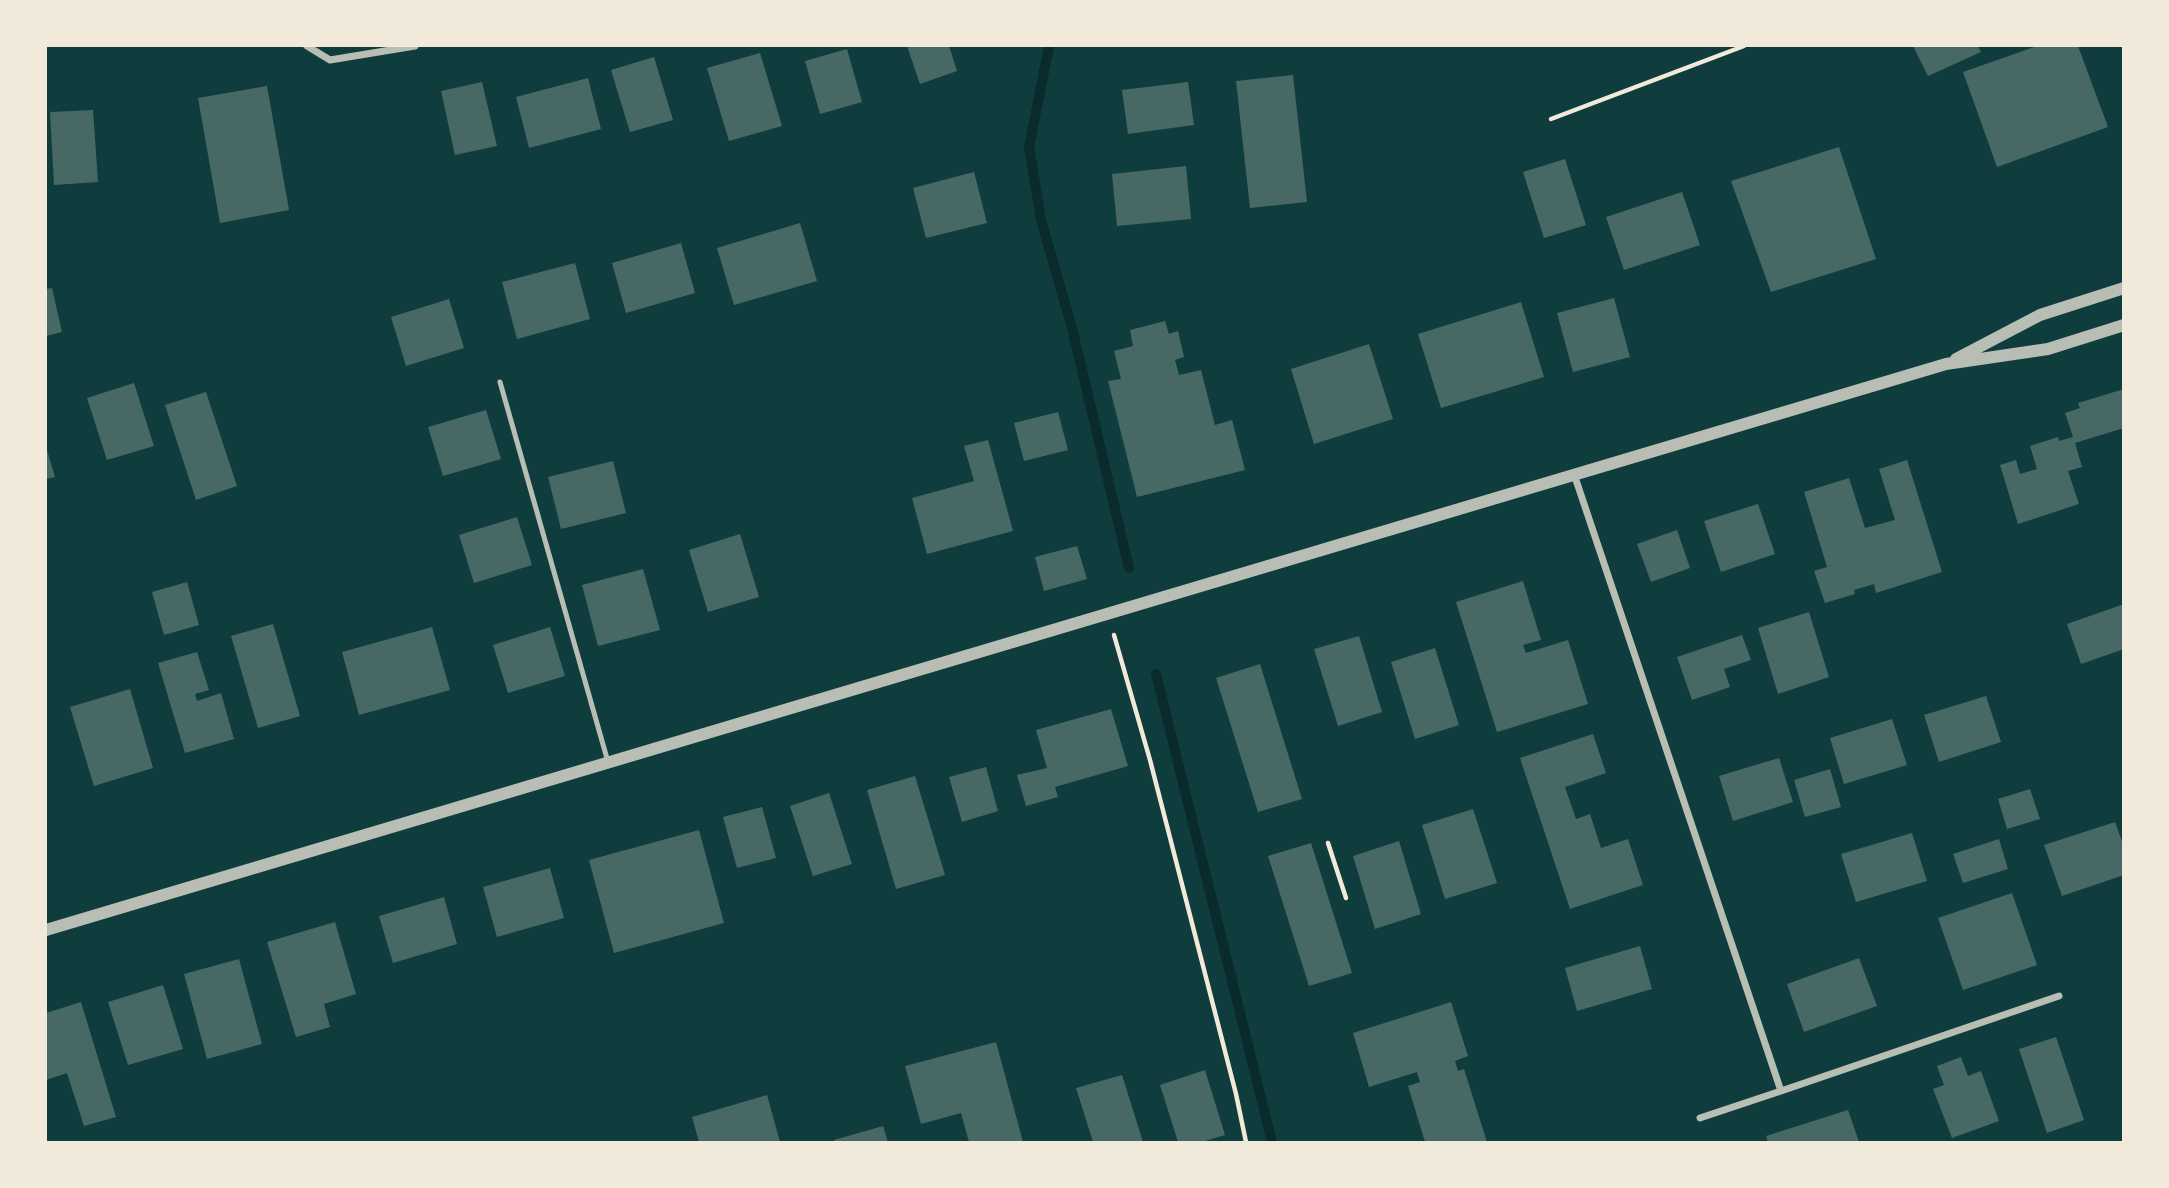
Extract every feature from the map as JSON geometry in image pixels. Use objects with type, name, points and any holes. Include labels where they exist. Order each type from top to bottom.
[{"type":"street","points":[[307,46],[330,60],[415,46]]},
{"type":"street","points":[[1946,364],[2040,315],[2123,288]]},
{"type":"street","points":[[46,930],[1946,364],[2048,349],[2123,325]]},
{"type":"street","points":[[1574,474],[1781,1091]]},
{"type":"street","points":[[1700,1118],[2059,996]]},
{"type":"lane","points":[[500,382],[608,762]]},
{"type":"path","points":[[1550,119],[1744,46]]},
{"type":"path","points":[[1107,614],[1150,760],[1236,1094],[1246,1143]]},
{"type":"path","points":[[1328,843],[1346,898]]},
{"type":"building","points":[[907,46],[949,46],[957,71],[920,84]]},
{"type":"building","points":[[1913,46],[1978,46],[1981,52],[1928,76]]},
{"type":"building","points":[[2037,46],[2078,46],[2108,127],[1997,167],[1963,72]]},
{"type":"building","points":[[847,49],[862,102],[820,114],[805,61]]},
{"type":"building","points":[[760,53],[782,126],[729,141],[707,68]]},
{"type":"building","points":[[654,57],[673,120],[630,132],[611,70]]},
{"type":"building","points":[[1293,75],[1307,202],[1250,208],[1236,81]]},
{"type":"building","points":[[588,78],[601,129],[529,148],[516,97]]},
{"type":"building","points":[[482,82],[497,146],[455,155],[441,91]]},
{"type":"building","points":[[1188,82],[1194,125],[1128,134],[1122,90]]},
{"type":"building","points":[[267,86],[289,210],[220,223],[198,98]]},
{"type":"building","points":[[93,110],[98,182],[54,185],[50,112]]},
{"type":"building","points":[[1839,147],[1876,259],[1771,292],[1731,181]]},
{"type":"building","points":[[1565,159],[1586,225],[1544,238],[1523,172]]},
{"type":"building","points":[[1186,166],[1191,219],[1117,226],[1112,174]]},
{"type":"building","points":[[974,172],[987,223],[926,238],[913,188]]},
{"type":"building","points":[[1682,192],[1700,245],[1624,270],[1606,217]]},
{"type":"building","points":[[800,223],[817,281],[734,305],[717,248]]},
{"type":"building","points":[[681,243],[695,293],[626,313],[612,263]]},
{"type":"building","points":[[575,263],[590,319],[517,339],[502,282]]},
{"type":"building","points":[[52,288],[62,332],[46,336],[46,289]]},
{"type":"building","points":[[1614,298],[1630,357],[1573,372],[1557,313]]},
{"type":"building","points":[[449,299],[464,348],[406,366],[391,317]]},
{"type":"building","points":[[1521,302],[1544,377],[1441,408],[1418,334]]},
{"type":"building","points":[[1165,321],[1169,334],[1178,331],[1184,357],[1175,360],[1179,375],[1201,370],[1215,425],[1232,420],[1245,470],[1137,497],[1108,381],[1121,379],[1114,351],[1133,346],[1130,330]]},
{"type":"building","points":[[1369,344],[1393,419],[1314,444],[1291,369]]},
{"type":"building","points":[[134,383],[154,446],[107,460],[87,398]]},
{"type":"building","points":[[2124,389],[2124,428],[2075,443],[2082,467],[2068,471],[2079,504],[2018,524],[2000,465],[2016,460],[2020,474],[2037,469],[2030,446],[2058,437],[2059,441],[2073,437],[2065,413],[2080,408],[2078,403]]},
{"type":"building","points":[[206,392],[237,486],[196,500],[165,405]]},
{"type":"building","points":[[486,410],[501,459],[443,476],[428,427]]},
{"type":"building","points":[[1058,412],[1068,450],[1024,461],[1014,423]]},
{"type":"building","points":[[988,440],[1013,531],[927,554],[912,498],[974,481],[964,446]]},
{"type":"building","points":[[46,447],[55,477],[46,479]]},
{"type":"building","points":[[1907,460],[1942,572],[1876,593],[1874,584],[1854,590],[1855,594],[1825,603],[1814,571],[1827,567],[1804,492],[1849,478],[1865,528],[1895,520],[1879,469]]},
{"type":"building","points":[[613,461],[626,513],[561,529],[548,477]]},
{"type":"building","points":[[1758,504],[1775,554],[1721,572],[1704,521]]},
{"type":"building","points":[[517,517],[532,565],[474,583],[459,535]]},
{"type":"building","points":[[1677,530],[1690,568],[1651,582],[1637,544]]},
{"type":"building","points":[[740,534],[759,597],[708,612],[689,550]]},
{"type":"building","points":[[1077,546],[1087,579],[1044,591],[1035,557]]},
{"type":"building","points":[[643,569],[660,630],[598,646],[582,585]]},
{"type":"building","points":[[1523,581],[1541,640],[1523,645],[1526,653],[1568,640],[1588,704],[1497,732],[1456,602]]},
{"type":"building","points":[[187,582],[199,625],[164,635],[152,592]]},
{"type":"building","points":[[2124,604],[2124,649],[2081,664],[2067,624]]},
{"type":"building","points":[[1809,612],[1829,677],[1778,694],[1758,628]]},
{"type":"building","points":[[273,624],[300,716],[258,728],[231,636]]},
{"type":"building","points":[[432,627],[450,690],[359,715],[342,652]]},
{"type":"building","points":[[550,627],[565,676],[508,693],[493,645]]},
{"type":"building","points":[[1742,635],[1751,660],[1724,669],[1730,687],[1692,700],[1677,657]]},
{"type":"building","points":[[1359,636],[1382,712],[1338,726],[1314,649]]},
{"type":"building","points":[[1435,648],[1459,725],[1415,739],[1391,662]]},
{"type":"building","points":[[197,652],[209,690],[195,694],[197,701],[221,693],[234,739],[185,753],[158,663]]},
{"type":"building","points":[[1260,664],[1302,799],[1258,812],[1216,678]]},
{"type":"building","points":[[130,689],[153,768],[94,786],[70,707]]},
{"type":"building","points":[[1986,696],[2001,742],[1939,762],[1924,715]]},
{"type":"building","points":[[1111,709],[1128,766],[1055,787],[1058,797],[1026,806],[1017,775],[1047,768],[1036,730]]},
{"type":"building","points":[[1892,719],[1907,765],[1844,784],[1830,738]]},
{"type":"building","points":[[1593,734],[1606,773],[1565,787],[1576,819],[1590,814],[1601,848],[1628,839],[1643,885],[1570,909],[1520,758]]},
{"type":"building","points":[[1779,758],[1793,802],[1733,821],[1719,776]]},
{"type":"building","points":[[986,767],[998,811],[962,822],[949,777]]},
{"type":"building","points":[[1830,769],[1841,807],[1805,817],[1794,780]]},
{"type":"building","points":[[915,776],[945,875],[896,889],[867,790]]},
{"type":"building","points":[[2030,789],[2040,819],[2007,829],[1998,799]]},
{"type":"building","points":[[829,793],[852,864],[813,876],[790,806]]},
{"type":"building","points":[[762,807],[776,858],[737,868],[723,817]]},
{"type":"building","points":[[1473,809],[1497,883],[1445,899],[1422,825]]},
{"type":"building","points":[[2115,822],[2124,847],[2124,875],[2062,896],[2044,845]]},
{"type":"building","points":[[699,830],[724,923],[614,953],[589,860]]},
{"type":"building","points":[[1912,833],[1927,881],[1856,902],[1841,854]]},
{"type":"building","points":[[1999,839],[2008,869],[1963,883],[1953,854]]},
{"type":"building","points":[[1399,841],[1421,914],[1375,929],[1353,856]]},
{"type":"building","points":[[1311,843],[1352,973],[1309,986],[1268,856]]},
{"type":"building","points":[[550,868],[564,918],[497,937],[483,887]]},
{"type":"building","points":[[2012,893],[2037,965],[1963,990],[1938,918]]},
{"type":"building","points":[[444,897],[457,944],[393,963],[379,916]]},
{"type":"building","points":[[335,922],[356,994],[324,1004],[330,1027],[296,1037],[267,942]]},
{"type":"building","points":[[1640,946],[1652,989],[1577,1011],[1565,968]]},
{"type":"building","points":[[1859,958],[1877,1006],[1804,1032],[1787,984]]},
{"type":"building","points":[[239,959],[262,1044],[207,1059],[184,974]]},
{"type":"building","points":[[163,985],[183,1049],[128,1065],[108,1002]]},
{"type":"building","points":[[81,1002],[116,1117],[84,1126],[67,1073],[46,1080],[46,1013]]},
{"type":"building","points":[[1451,1002],[1468,1056],[1455,1061],[1458,1071],[1464,1069],[1487,1142],[1425,1142],[1408,1086],[1420,1082],[1417,1072],[1369,1087],[1353,1033]]},
{"type":"building","points":[[2056,1037],[2084,1120],[2047,1133],[2019,1049]]},
{"type":"building","points":[[996,1042],[1023,1142],[969,1142],[961,1113],[921,1124],[905,1066]]},
{"type":"building","points":[[1961,1057],[1968,1076],[1981,1071],[1999,1121],[1952,1138],[1933,1089],[1944,1085],[1937,1066]]},
{"type":"building","points":[[1205,1070],[1225,1135],[1202,1142],[1178,1142],[1160,1085]]},
{"type":"building","points":[[1122,1075],[1143,1142],[1093,1142],[1076,1088]]},
{"type":"building","points":[[767,1095],[780,1142],[699,1142],[692,1117]]},
{"type":"building","points":[[1848,1110],[1859,1142],[1768,1142],[1766,1136]]},
{"type":"building","points":[[883,1126],[888,1142],[834,1140]]},
{"type":"waterway","points":[[1049,46],[1029,147],[1041,220],[1072,328],[1129,568]]},
{"type":"waterway","points":[[1156,674],[1272,1142]]}]
